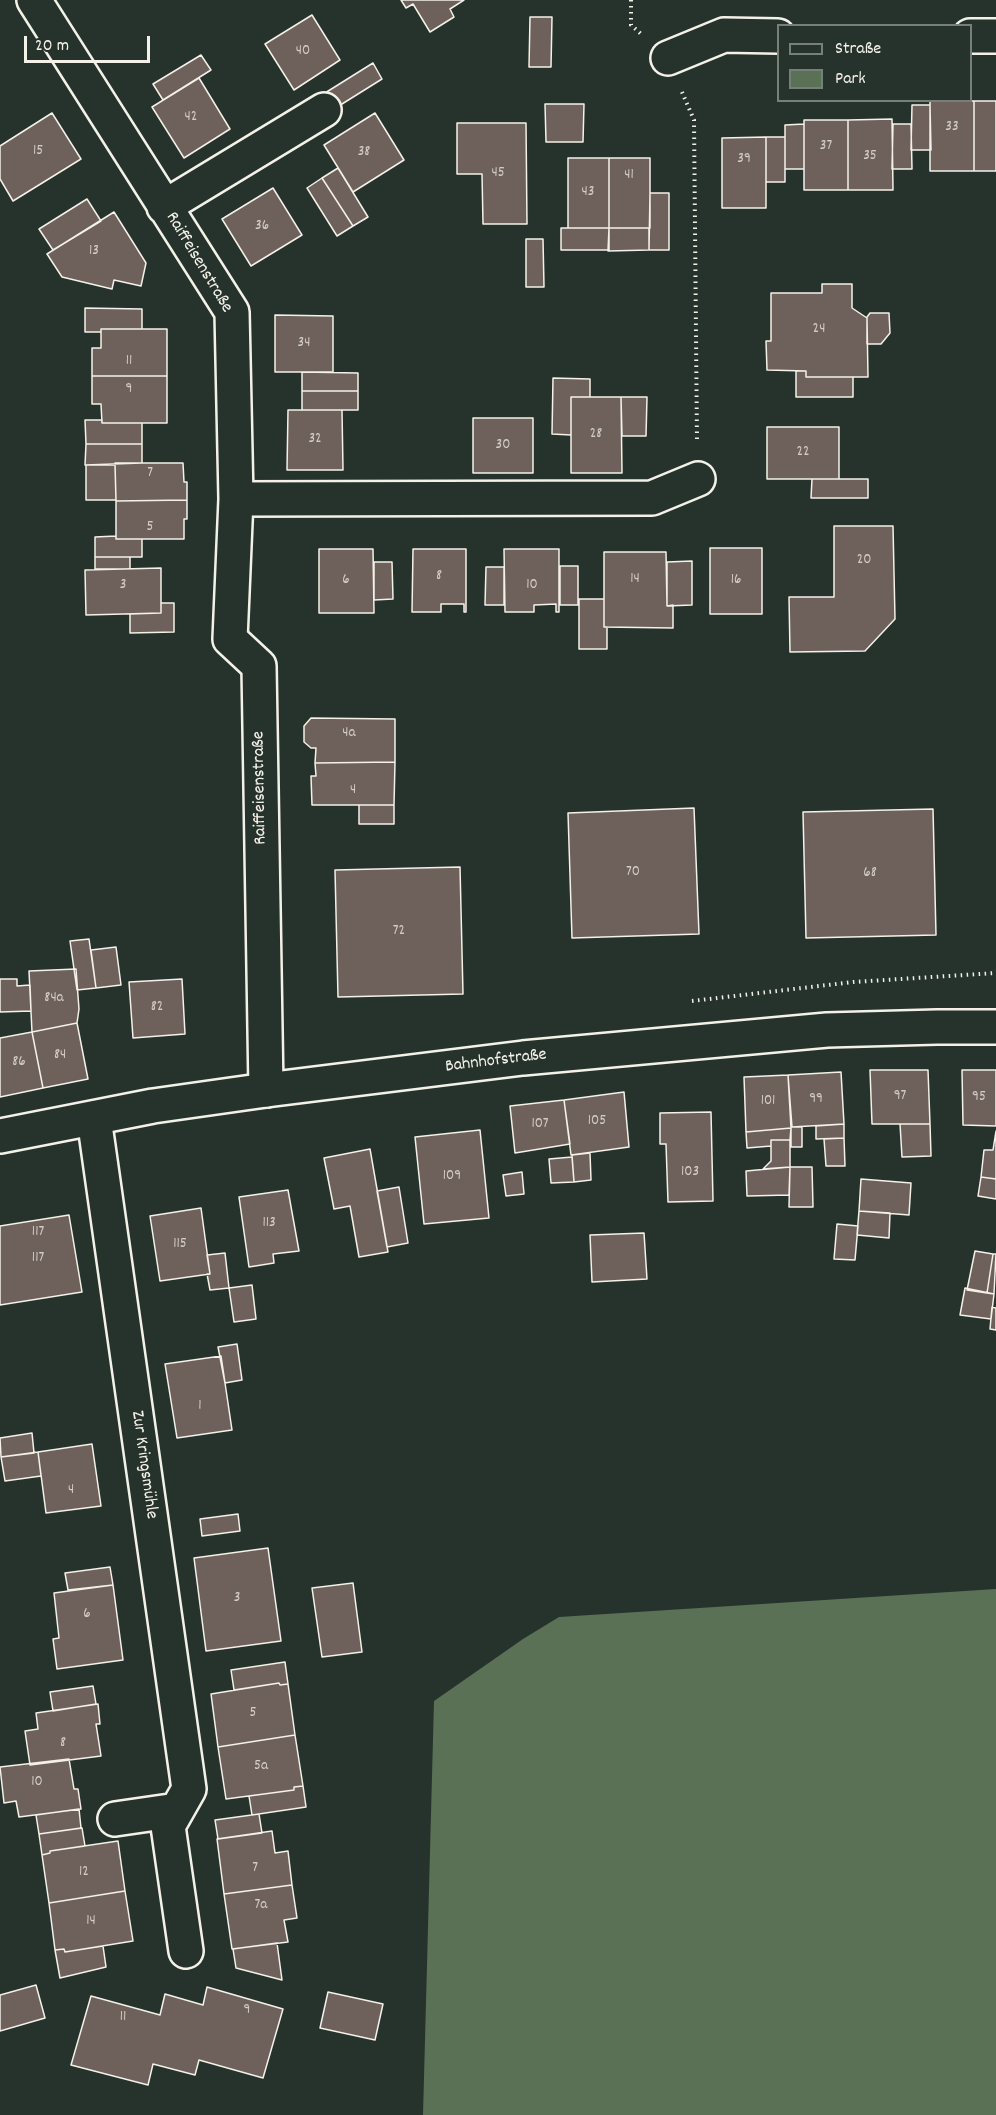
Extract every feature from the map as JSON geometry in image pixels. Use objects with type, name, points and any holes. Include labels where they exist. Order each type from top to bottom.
[{"type":"street","name":"Raiffeisenstraße","points":[[34,0],[232,312],[236,499],[230,639],[259,666],[266,1090]]},
{"type":"street","points":[[668,58],[724,35],[777,36]]},
{"type":"street","points":[[972,36],[996,36]]},
{"type":"street","name":"Raiffeisenstraße","points":[[164,207],[324,110]]},
{"type":"street","points":[[236,499],[652,498],[698,479]]},
{"type":"street","name":"Bahnhofstraße","points":[[0,1136],[153,1106],[523,1058],[806,1032],[996,1027]]},
{"type":"street","name":"Zur Kringsmühle","points":[[94,1118],[189,1789],[168,1826],[186,1951]]},
{"type":"street","points":[[115,1819],[177,1810]]},
{"type":"path","points":[[631,0],[631,25],[668,58],[694,120],[698,479]]},
{"type":"green space","points":[[996,1589],[996,2115],[423,2115],[434,1701],[523,1639],[559,1617]]},
{"type":"building","points":[[401,0],[464,0],[450,9],[454,17],[430,32],[413,4],[406,8]]},
{"type":"building","points":[[312,15],[340,60],[294,90],[265,44]]},
{"type":"building","points":[[530,17],[552,17],[551,67],[529,67]]},
{"type":"building","points":[[201,55],[211,70],[163,100],[153,84]]},
{"type":"building","points":[[373,63],[382,79],[334,109],[325,93]]},
{"type":"building","points":[[199,78],[230,129],[184,158],[152,107]]},
{"type":"building","points":[[974,101],[974,171],[930,171],[930,102]]},
{"type":"building","points":[[974,101],[996,101],[996,171],[974,171]]},
{"type":"building","points":[[545,104],[584,104],[583,142],[546,142]]},
{"type":"building","points":[[912,105],[930,105],[931,150],[911,150]]},
{"type":"building","points":[[52,113],[81,159],[13,201],[0,179],[0,146]]},
{"type":"building","points":[[375,113],[404,160],[353,192],[324,145]]},
{"type":"building","points":[[892,119],[893,190],[848,190],[848,120]]},
{"type":"building","points":[[804,120],[848,120],[848,190],[804,190]]},
{"type":"building","points":[[457,123],[526,123],[527,224],[483,224],[482,174],[457,174]]},
{"type":"building","points":[[804,124],[804,169],[785,169],[785,125]]},
{"type":"building","points":[[893,124],[911,124],[912,169],[892,169]]},
{"type":"building","points":[[766,137],[766,208],[722,208],[722,138]]},
{"type":"building","points":[[766,137],[785,137],[785,182],[766,182]]},
{"type":"building","points":[[568,158],[609,158],[609,228],[568,228]]},
{"type":"building","points":[[609,158],[650,158],[650,228],[609,228]]},
{"type":"building","points":[[338,168],[368,217],[353,226],[322,178]]},
{"type":"building","points":[[322,178],[353,226],[337,236],[307,188]]},
{"type":"building","points":[[273,188],[302,235],[251,266],[222,219]]},
{"type":"building","points":[[650,193],[669,193],[669,250],[649,250]]},
{"type":"building","points":[[87,199],[101,221],[53,250],[39,229]]},
{"type":"building","points":[[114,212],[146,263],[141,286],[114,280],[112,289],[62,277],[47,254]]},
{"type":"building","points":[[561,228],[609,228],[609,250],[561,250]]},
{"type":"building","points":[[609,228],[649,228],[649,250],[608,251]]},
{"type":"building","points":[[526,239],[543,239],[544,287],[526,287]]},
{"type":"building","points":[[822,284],[852,284],[852,308],[867,318],[868,377],[806,377],[806,371],[767,370],[766,341],[771,341],[771,293],[822,293]]},
{"type":"building","points":[[85,308],[142,309],[142,329],[101,329],[101,332],[85,332]]},
{"type":"building","points":[[870,313],[889,313],[890,333],[881,344],[867,344],[867,317]]},
{"type":"building","points":[[275,315],[333,316],[333,372],[275,372]]},
{"type":"building","points":[[101,329],[167,329],[167,376],[92,376],[92,348],[101,348]]},
{"type":"building","points":[[796,371],[806,371],[806,377],[853,377],[853,397],[796,397]]},
{"type":"building","points":[[302,372],[358,373],[358,391],[302,391]]},
{"type":"building","points":[[92,376],[167,376],[167,423],[102,423],[101,404],[92,404]]},
{"type":"building","points":[[553,378],[590,379],[590,397],[571,397],[571,435],[552,434]]},
{"type":"building","points":[[302,391],[358,391],[358,410],[302,410]]},
{"type":"building","points":[[571,397],[621,397],[622,473],[571,473]]},
{"type":"building","points":[[621,397],[647,397],[646,436],[622,436]]},
{"type":"building","points":[[288,410],[342,410],[343,470],[287,470]]},
{"type":"building","points":[[473,418],[533,418],[533,473],[473,473]]},
{"type":"building","points":[[85,420],[102,420],[102,423],[142,423],[142,444],[86,444]]},
{"type":"building","points":[[767,427],[839,427],[839,479],[767,479]]},
{"type":"building","points":[[86,444],[142,444],[142,463],[85,465]]},
{"type":"building","points":[[115,463],[183,463],[184,482],[187,482],[187,500],[116,501]]},
{"type":"building","points":[[86,465],[115,465],[116,500],[86,500]]},
{"type":"building","points":[[812,479],[868,479],[868,498],[811,498]]},
{"type":"building","points":[[187,500],[184,539],[116,539],[116,501]]},
{"type":"building","points":[[834,526],[893,526],[895,619],[865,651],[790,652],[789,597],[834,597]]},
{"type":"building","points":[[116,536],[116,539],[142,539],[142,557],[95,557],[95,537]]},
{"type":"building","points":[[710,548],[762,548],[762,614],[710,614]]},
{"type":"building","points":[[319,549],[373,549],[374,613],[319,613]]},
{"type":"building","points":[[413,549],[466,549],[466,612],[464,612],[464,604],[441,604],[441,612],[412,612]]},
{"type":"building","points":[[504,549],[559,549],[559,612],[556,612],[556,604],[534,605],[534,612],[505,612]]},
{"type":"building","points":[[604,552],[666,552],[667,606],[673,605],[673,628],[604,627]]},
{"type":"building","points":[[95,557],[130,557],[130,569],[95,569]]},
{"type":"building","points":[[692,561],[692,605],[667,606],[667,562]]},
{"type":"building","points":[[374,562],[392,562],[393,599],[374,600]]},
{"type":"building","points":[[560,566],[578,566],[578,605],[560,605]]},
{"type":"building","points":[[486,567],[504,567],[504,605],[485,605]]},
{"type":"building","points":[[161,568],[161,613],[86,615],[85,570]]},
{"type":"building","points":[[579,599],[604,599],[607,649],[579,649]]},
{"type":"building","points":[[161,603],[174,603],[174,632],[130,633],[130,614],[161,613]]},
{"type":"building","points":[[311,718],[395,719],[395,762],[315,763],[316,748],[311,748],[304,742],[304,726]]},
{"type":"building","points":[[395,762],[394,805],[312,805],[311,776],[316,776],[315,763]]},
{"type":"building","points":[[359,805],[394,805],[394,824],[359,824]]},
{"type":"building","points":[[694,808],[699,934],[572,938],[568,813]]},
{"type":"building","points":[[933,809],[936,935],[806,938],[803,812]]},
{"type":"building","points":[[460,867],[463,994],[338,997],[335,870]]},
{"type":"building","points":[[89,939],[96,988],[77,990],[70,941]]},
{"type":"building","points":[[116,947],[121,985],[96,988],[91,950]]},
{"type":"building","points":[[76,969],[79,1009],[77,1023],[32,1032],[29,971]]},
{"type":"building","points":[[0,979],[17,979],[17,986],[30,985],[31,1011],[0,1012]]},
{"type":"building","points":[[182,979],[185,1034],[133,1038],[129,982]]},
{"type":"building","points":[[77,1023],[88,1079],[43,1088],[32,1032]]},
{"type":"building","points":[[32,1032],[43,1088],[0,1097],[0,1038]]},
{"type":"building","points":[[870,1070],[928,1070],[930,1124],[872,1124]]},
{"type":"building","points":[[962,1070],[996,1070],[996,1126],[963,1125]]},
{"type":"building","points":[[841,1072],[844,1124],[792,1127],[788,1075]]},
{"type":"building","points":[[788,1075],[791,1128],[746,1132],[744,1077]]},
{"type":"building","points":[[624,1092],[629,1147],[571,1155],[564,1100]]},
{"type":"building","points":[[564,1100],[570,1144],[515,1153],[510,1106]]},
{"type":"building","points":[[711,1112],[713,1201],[668,1202],[666,1144],[660,1144],[660,1113]]},
{"type":"building","points":[[844,1124],[844,1138],[816,1139],[816,1126]]},
{"type":"building","points":[[900,1124],[930,1124],[931,1156],[902,1157]]},
{"type":"building","points":[[791,1127],[802,1127],[802,1147],[791,1147]]},
{"type":"building","points":[[791,1128],[790,1140],[771,1140],[771,1146],[747,1148],[746,1132]]},
{"type":"building","points":[[480,1130],[489,1218],[424,1224],[415,1137]]},
{"type":"building","points":[[996,1131],[996,1179],[981,1177],[984,1150],[993,1150]]},
{"type":"building","points":[[844,1138],[845,1166],[826,1166],[824,1139]]},
{"type":"building","points":[[771,1140],[790,1140],[790,1167],[763,1169],[771,1161]]},
{"type":"building","points":[[370,1149],[388,1252],[359,1257],[350,1206],[334,1209],[324,1158]]},
{"type":"building","points":[[590,1153],[591,1180],[574,1182],[572,1155]]},
{"type":"building","points":[[572,1157],[574,1182],[551,1183],[549,1159]]},
{"type":"building","points":[[790,1167],[789,1195],[747,1196],[746,1171]]},
{"type":"building","points":[[790,1167],[812,1167],[813,1207],[789,1207]]},
{"type":"building","points":[[522,1172],[524,1194],[506,1196],[503,1175]]},
{"type":"building","points":[[981,1177],[996,1179],[996,1199],[978,1196]]},
{"type":"building","points":[[861,1179],[911,1183],[909,1215],[859,1211]]},
{"type":"building","points":[[399,1187],[408,1243],[387,1247],[377,1191]]},
{"type":"building","points":[[288,1190],[299,1251],[273,1254],[274,1263],[249,1267],[239,1197]]},
{"type":"building","points":[[201,1208],[210,1274],[160,1281],[150,1216]]},
{"type":"building","points":[[859,1211],[890,1213],[889,1238],[857,1235]]},
{"type":"building","points":[[69,1215],[82,1292],[0,1305],[0,1226]]},
{"type":"building","points":[[837,1224],[858,1226],[855,1260],[834,1259]]},
{"type":"building","points":[[644,1233],[647,1279],[592,1282],[590,1235]]},
{"type":"building","points":[[975,1251],[993,1254],[987,1293],[967,1290]]},
{"type":"building","points":[[225,1253],[229,1288],[210,1290],[207,1255]]},
{"type":"building","points":[[993,1254],[996,1254],[994,1294],[987,1293]]},
{"type":"building","points":[[252,1285],[256,1319],[234,1322],[229,1288]]},
{"type":"building","points":[[965,1288],[994,1294],[991,1319],[960,1315]]},
{"type":"building","points":[[992,1307],[996,1308],[996,1330],[990,1329]]},
{"type":"building","points":[[237,1344],[242,1380],[225,1383],[218,1347]]},
{"type":"building","points":[[221,1356],[232,1430],[177,1438],[165,1364]]},
{"type":"building","points":[[32,1433],[34,1453],[1,1457],[0,1438]]},
{"type":"building","points":[[92,1444],[101,1506],[46,1513],[38,1452]]},
{"type":"building","points":[[38,1452],[41,1476],[5,1481],[1,1457]]},
{"type":"building","points":[[238,1514],[240,1531],[202,1536],[200,1519]]},
{"type":"building","points":[[268,1548],[281,1641],[206,1651],[194,1558]]},
{"type":"building","points":[[110,1567],[113,1585],[68,1590],[65,1573]]},
{"type":"building","points":[[353,1583],[362,1652],[322,1657],[312,1588]]},
{"type":"building","points":[[113,1585],[123,1660],[57,1669],[53,1639],[59,1638],[54,1593]]},
{"type":"building","points":[[285,1662],[288,1684],[280,1685],[279,1683],[234,1690],[231,1670]]},
{"type":"building","points":[[279,1683],[280,1685],[288,1684],[295,1735],[218,1747],[211,1694]]},
{"type":"building","points":[[93,1686],[96,1704],[53,1711],[50,1692]]},
{"type":"building","points":[[98,1704],[100,1724],[96,1724],[101,1756],[30,1765],[25,1731],[38,1729],[36,1713]]},
{"type":"building","points":[[295,1735],[303,1786],[294,1787],[294,1790],[226,1799],[218,1747]]},
{"type":"building","points":[[69,1759],[74,1789],[78,1789],[81,1809],[19,1817],[16,1801],[4,1803],[0,1767]]},
{"type":"building","points":[[303,1786],[306,1807],[252,1815],[249,1796],[294,1790],[294,1787]]},
{"type":"building","points":[[79,1809],[81,1828],[39,1834],[36,1815]]},
{"type":"building","points":[[259,1814],[262,1833],[218,1839],[215,1820]]},
{"type":"building","points":[[82,1828],[85,1846],[50,1851],[42,1855],[39,1834]]},
{"type":"building","points":[[272,1831],[275,1853],[288,1851],[292,1885],[224,1894],[217,1839]]},
{"type":"building","points":[[118,1841],[125,1891],[49,1903],[42,1855],[50,1851]]},
{"type":"building","points":[[292,1885],[297,1918],[284,1920],[288,1942],[232,1949],[224,1894]]},
{"type":"building","points":[[125,1891],[133,1941],[65,1952],[64,1949],[55,1950],[49,1903]]},
{"type":"building","points":[[277,1943],[282,1980],[236,1968],[233,1949]]},
{"type":"building","points":[[103,1946],[106,1967],[60,1978],[55,1950],[64,1949],[65,1952]]},
{"type":"building","points":[[36,1985],[45,2018],[0,2031],[0,1995]]},
{"type":"building","points":[[207,1987],[283,2009],[263,2078],[199,2060],[195,2075],[153,2064],[148,2085],[71,2065],[91,1996],[160,2015],[165,1994],[203,2005]]},
{"type":"building","points":[[328,1992],[383,2004],[375,2040],[320,2028]]}]
